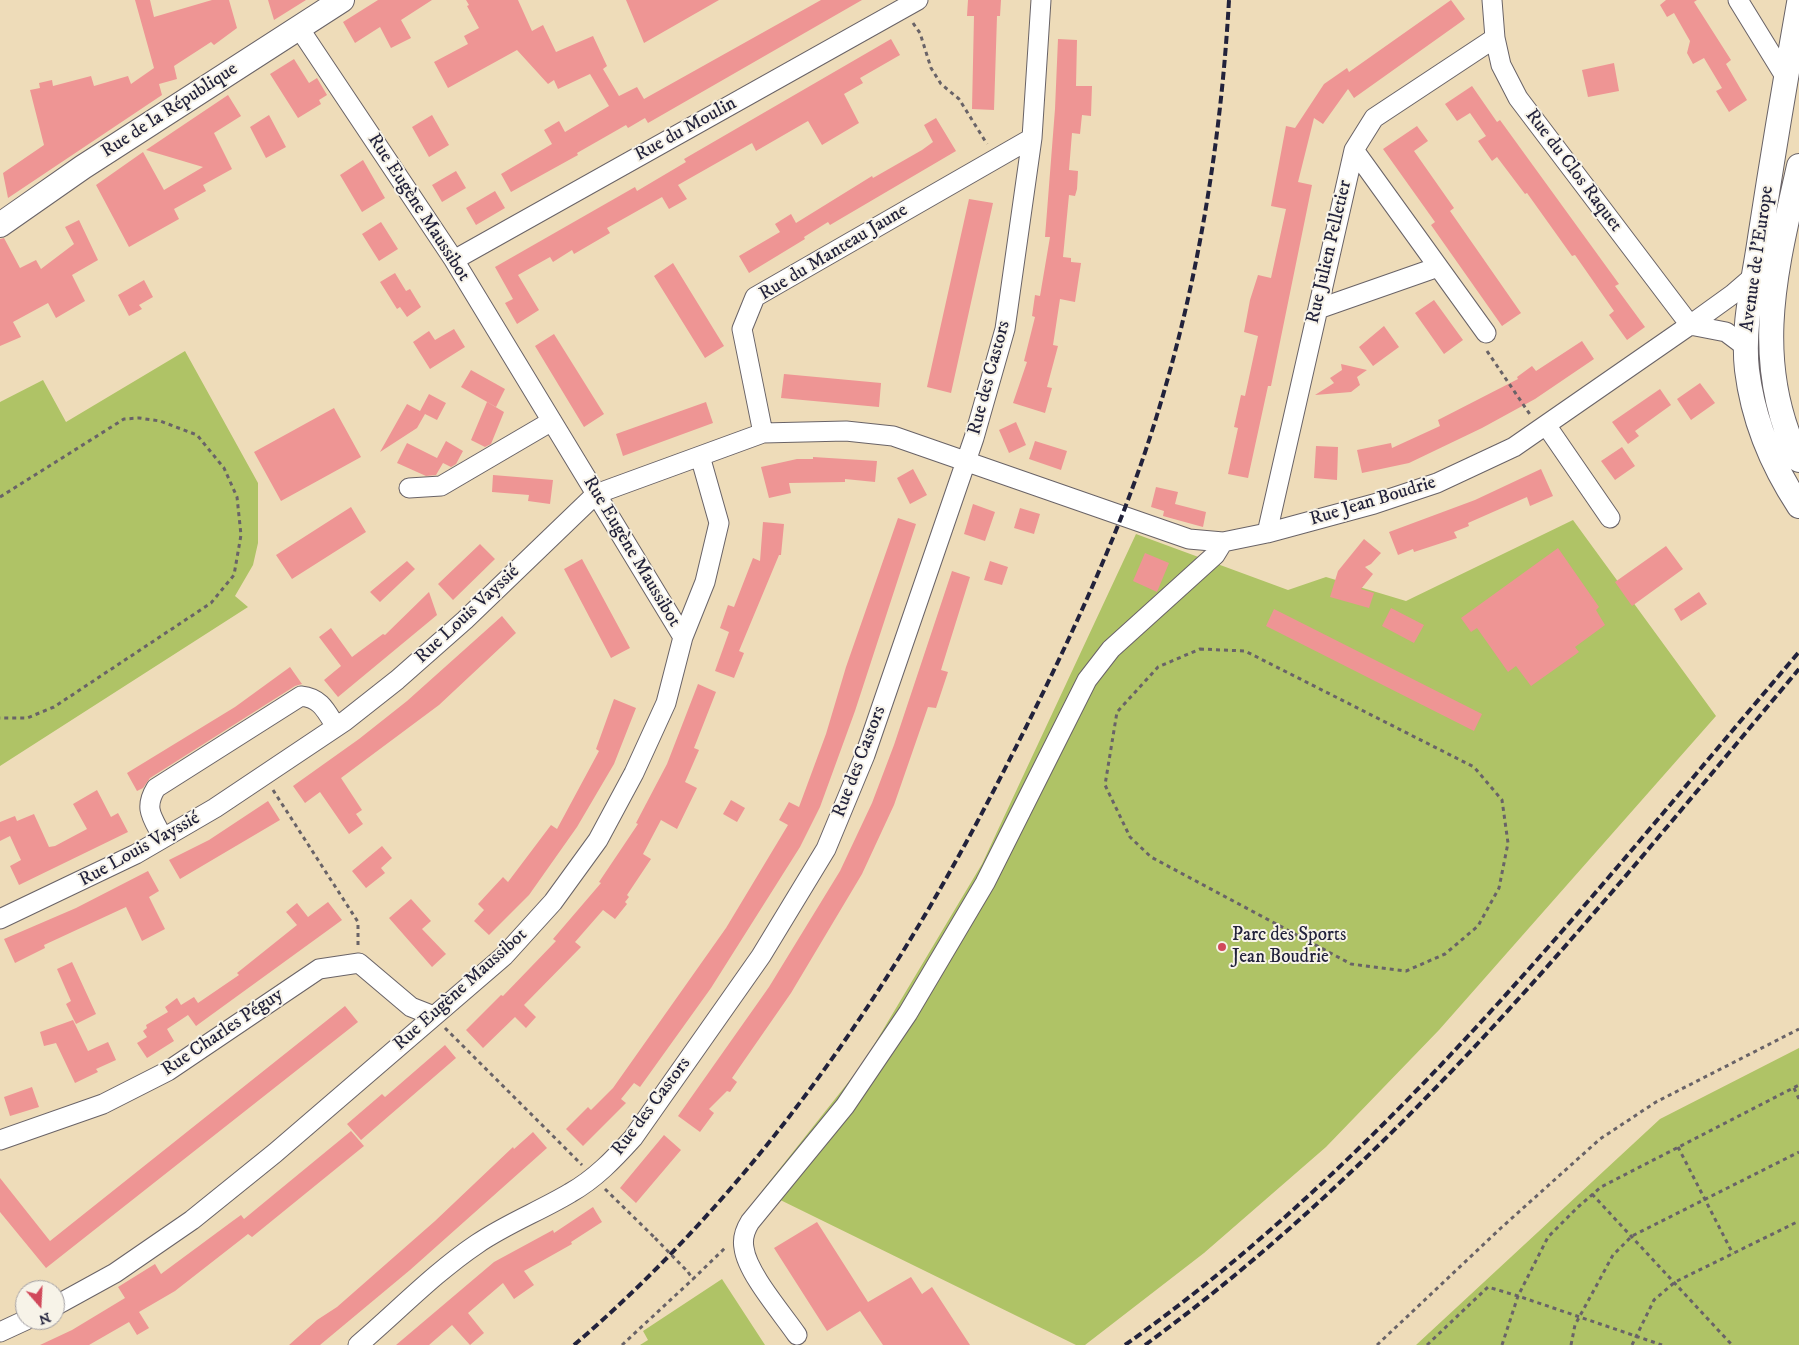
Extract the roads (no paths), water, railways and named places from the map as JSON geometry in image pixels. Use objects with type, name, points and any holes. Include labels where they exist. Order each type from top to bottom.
[{"type":"main road","name":"Rue de la République","points":[[0,226],[83,167],[342,0]]},
{"type":"main road","name":"Avenue de l'Europe","points":[[1799,4],[1755,275],[1746,347],[1751,394],[1756,418],[1775,464],[1799,506]]},
{"type":"main road","name":"Avenue de l'Europe","points":[[1799,166],[1784,235],[1769,339],[1772,368],[1781,412],[1790,442],[1799,460]]},
{"type":"street","name":"Rue des Castors","points":[[358,1345],[475,1245],[505,1226],[571,1193],[594,1177],[633,1138],[761,956],[826,849],[865,755],[974,438],[1005,329],[1032,138],[1041,0]]},
{"type":"street","name":"Rue du Clos Raquet","points":[[1492,0],[1495,38],[1501,65],[1518,98],[1690,326]]},
{"type":"street","points":[[1738,0],[1786,78]]},
{"type":"street","name":"Rue du Moulin","points":[[454,260],[910,4]]},
{"type":"street","name":"Rue Eugène Maussibot","points":[[65,1300],[115,1273],[192,1220],[275,1153],[504,956],[552,902],[598,840],[634,773],[666,703],[683,637],[454,260],[299,28]]},
{"type":"street","name":"Rue Julien Pelletier","points":[[1267,533],[1354,150],[1374,118],[1495,38]]},
{"type":"street","name":"Rue du Manteau Jaune","points":[[763,433],[742,329],[755,297],[1032,138]]},
{"type":"street","points":[[1354,150],[1486,334]]},
{"type":"street","points":[[1318,309],[1438,266]]},
{"type":"street","name":"Rue Jean Boudrie","points":[[966,460],[1189,539],[1223,542],[1267,533],[1374,504],[1437,483],[1514,447],[1690,326],[1755,275]]},
{"type":"street","points":[[1690,326],[1726,332],[1746,347]]},
{"type":"street","points":[[409,488],[441,486],[552,421]]},
{"type":"street","points":[[1543,427],[1610,518]]},
{"type":"street","name":"Rue Louis Vayssié","points":[[0,920],[74,886],[163,838],[264,776],[336,727],[397,680],[465,620],[596,494],[763,433],[846,431],[893,436],[966,460]]},
{"type":"street","points":[[683,637],[705,582],[719,523],[700,456]]},
{"type":"street","points":[[797,1335],[750,1267],[744,1249],[744,1234],[750,1222],[846,1106],[935,971],[985,883],[1087,680],[1112,649],[1215,555],[1223,542]]},
{"type":"street","points":[[163,838],[148,808],[149,800],[156,788],[301,696],[313,697],[322,705],[336,727]]},
{"type":"street","name":"Rue Charles Péguy","points":[[0,1140],[103,1104],[168,1071],[318,969],[359,963],[411,1007],[434,1016]]},
{"type":"street","points":[[0,1332],[15,1325]]},
{"type":"railway","points":[[574,1345],[639,1286],[700,1223],[757,1157],[811,1088],[861,1016],[908,943],[953,867],[1045,689],[1077,621],[1121,518],[1144,456],[1164,392],[1196,263],[1208,198],[1217,132],[1229,0]]},
{"type":"railway","points":[[1125,1345],[1221,1271],[1313,1192],[1399,1108],[1483,1020],[1563,930],[1799,652]]},
{"type":"railway","points":[[1145,1345],[1239,1272],[1328,1194],[1412,1112],[1493,1027],[1571,940],[1799,669]]},
{"type":"place","name":"Parc des Sports Jean Boudrie","points":[[1222,947]]}]
